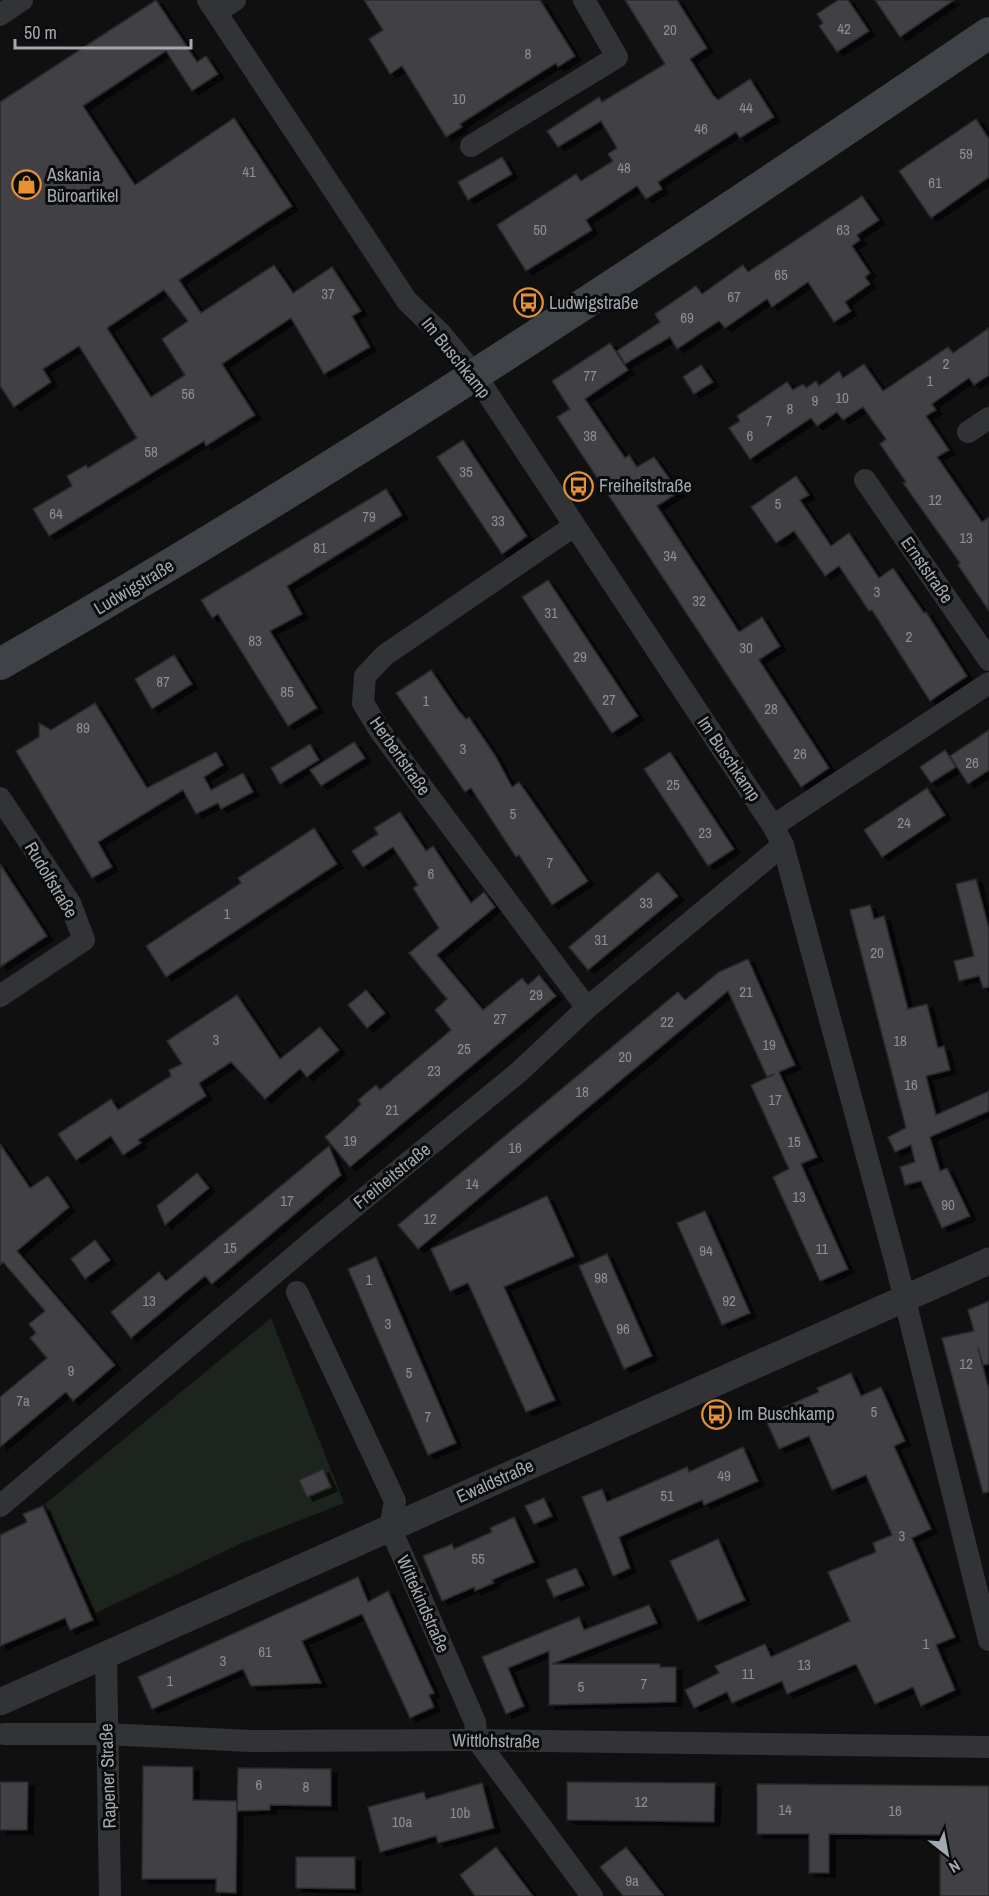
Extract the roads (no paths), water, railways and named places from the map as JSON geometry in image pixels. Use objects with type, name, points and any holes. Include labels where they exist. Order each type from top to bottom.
[{"type":"main road","name":"Ludwigstraße","points":[[0,664],[134,588],[476,376],[989,33]]},
{"type":"street","points":[[0,15],[22,0]]},
{"type":"street","points":[[471,146],[617,57],[584,0]]},
{"type":"street","name":"Im Buschkamp","points":[[220,4],[287,122],[407,301],[441,334],[476,376],[778,835],[904,1299],[989,1640]]},
{"type":"street","points":[[968,432],[989,418]]},
{"type":"street","name":"Ernststraße","points":[[865,480],[989,660]]},
{"type":"street","name":"Herbertstraße","points":[[574,526],[385,655],[365,676],[363,703],[380,731],[587,1008]]},
{"type":"street","name":"Freiheitstraße","points":[[0,1506],[315,1239],[519,1072],[778,835],[989,684]]},
{"type":"street","name":"Rudolfstraße","points":[[0,798],[70,903],[84,940],[0,996]]},
{"type":"street","name":"Ewaldstraße","points":[[0,1702],[989,1260]]},
{"type":"street","name":"Wittekindstraße","points":[[297,1292],[395,1502],[390,1527],[475,1722],[477,1740],[592,1896]]},
{"type":"street","name":"Rapener Straße","points":[[106,1655],[110,1896]]},
{"type":"street","name":"Wittlohstraße","points":[[4,1734],[106,1734],[250,1741],[477,1740],[989,1747]]},
{"type":"place","name":"Askania Büroartikel","points":[[26,185]]},
{"type":"place","name":"Ludwigstraße","points":[[528,303]]},
{"type":"place","name":"Freiheitstraße","points":[[578,486]]},
{"type":"place","name":"Im Buschkamp","points":[[716,1414]]}]
